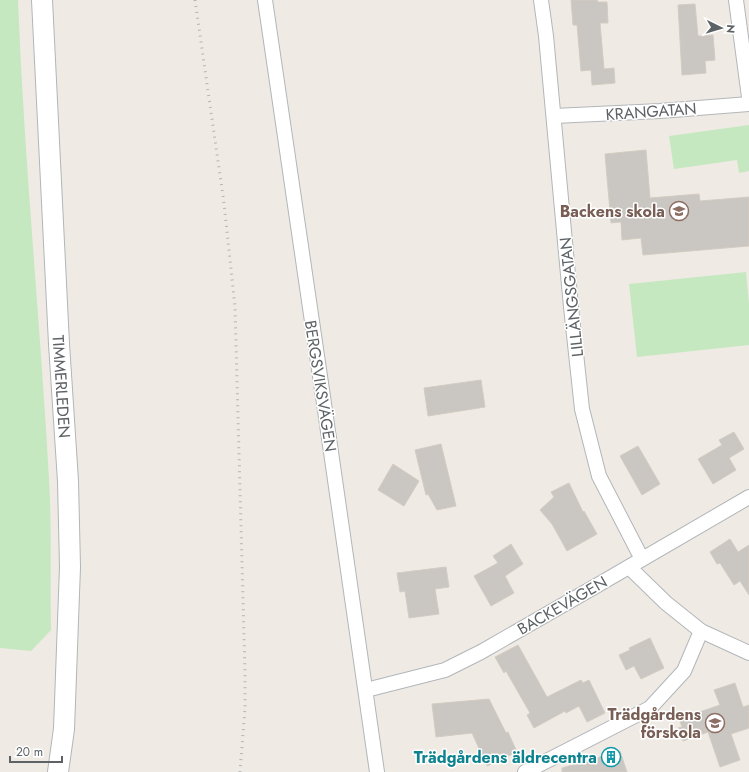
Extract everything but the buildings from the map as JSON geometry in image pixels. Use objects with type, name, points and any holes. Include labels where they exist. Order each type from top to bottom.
[{"type":"main road","name":"TIMMERLEDEN","points":[[42,0],[59,344],[68,481],[70,567],[64,728],[58,772]]},
{"type":"street","name":"BERGSVIKSVÄGEN","points":[[265,0],[293,203],[377,772]]},
{"type":"street","name":"LILLÄNGSGATAN","points":[[541,0],[546,36],[582,409],[599,476],[642,559]]},
{"type":"street","points":[[736,0],[749,97]]},
{"type":"street","name":"KRANGATAN","points":[[554,116],[660,111],[749,104]]},
{"type":"street","name":"BACKEVÄGEN","points":[[366,690],[445,670],[488,648],[749,496]]},
{"type":"street","points":[[629,567],[666,603],[701,631],[749,653]]},
{"type":"street","points":[[525,772],[650,708],[684,671],[701,631]]},
{"type":"green space","points":[[0,0],[18,0],[24,119],[50,497],[51,630],[31,651],[0,648]]},
{"type":"green space","points":[[749,125],[749,171],[739,173],[737,160],[674,169],[669,136]]},
{"type":"green space","points":[[746,272],[749,304],[749,345],[637,357],[629,284]]},
{"type":"railway","points":[[195,0],[224,203],[235,307],[245,672],[245,709],[240,772]]},
{"type":"place","name":"Backens skola","points":[[679,211]]},
{"type":"place","name":"Trädgårdens förskola","points":[[715,723]]},
{"type":"place","name":"Trädgårdens äldrecentra","points":[[611,757]]}]
